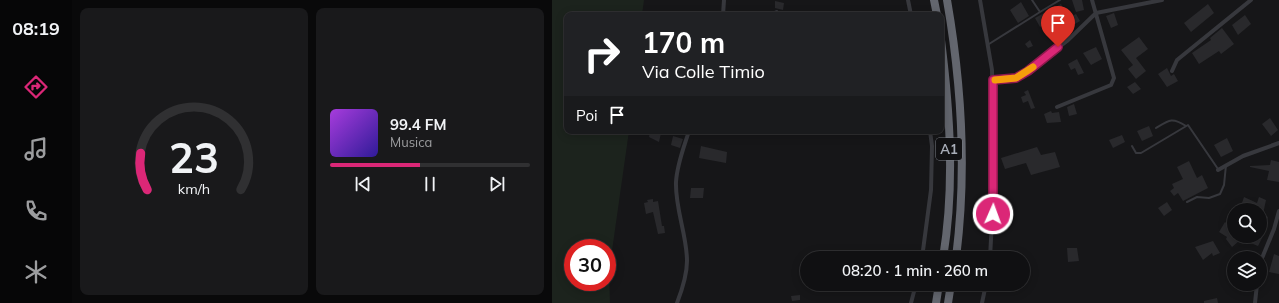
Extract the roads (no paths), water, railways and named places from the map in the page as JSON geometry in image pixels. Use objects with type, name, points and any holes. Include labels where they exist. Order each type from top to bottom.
[{"type":"highway","points":[[934,0],[936,12]]},
{"type":"highway","name":"A1","points":[[947,0],[957,66],[962,127],[961,204],[957,251]]},
{"type":"highway","name":"A1","points":[[944,66],[948,100],[950,167],[944,251]]},
{"type":"highway","points":[[936,303],[938,291]]},
{"type":"highway","points":[[948,303],[950,291]]},
{"type":"street","points":[[723,12],[724,0]]},
{"type":"street","points":[[908,0],[910,12]]},
{"type":"street","points":[[980,0],[993,80],[994,182],[990,251]]},
{"type":"street","points":[[1057,107],[1111,86],[1113,82],[1114,78],[1092,0]]},
{"type":"street","points":[[993,80],[1016,78],[1028,71],[1067,41],[1096,13],[1162,0]]},
{"type":"street","points":[[1172,71],[1177,60],[1251,0]]},
{"type":"street","points":[[677,303],[683,287],[687,259],[679,212],[676,181],[688,134]]},
{"type":"street","points":[[923,251],[931,190],[932,146],[930,134]]},
{"type":"street","points":[[1218,170],[1243,156],[1279,143]]},
{"type":"street","points":[[1264,251],[1279,211]]},
{"type":"street","points":[[911,303],[914,291]]},
{"type":"street","points":[[982,303],[985,291]]},
{"type":"street","points":[[1255,303],[1256,291]]},
{"type":"lane","points":[[1032,0],[1040,12]]},
{"type":"lane","points":[[988,45],[1060,0]]},
{"type":"lane","points":[[1156,128],[1171,120],[1176,120],[1186,126],[1188,125],[1192,128],[1218,170]]},
{"type":"lane","points":[[1132,146],[1136,153],[1141,153],[1186,126]]},
{"type":"lane","points":[[1187,202],[1197,197],[1209,198],[1220,194],[1224,185],[1226,165]]}]
